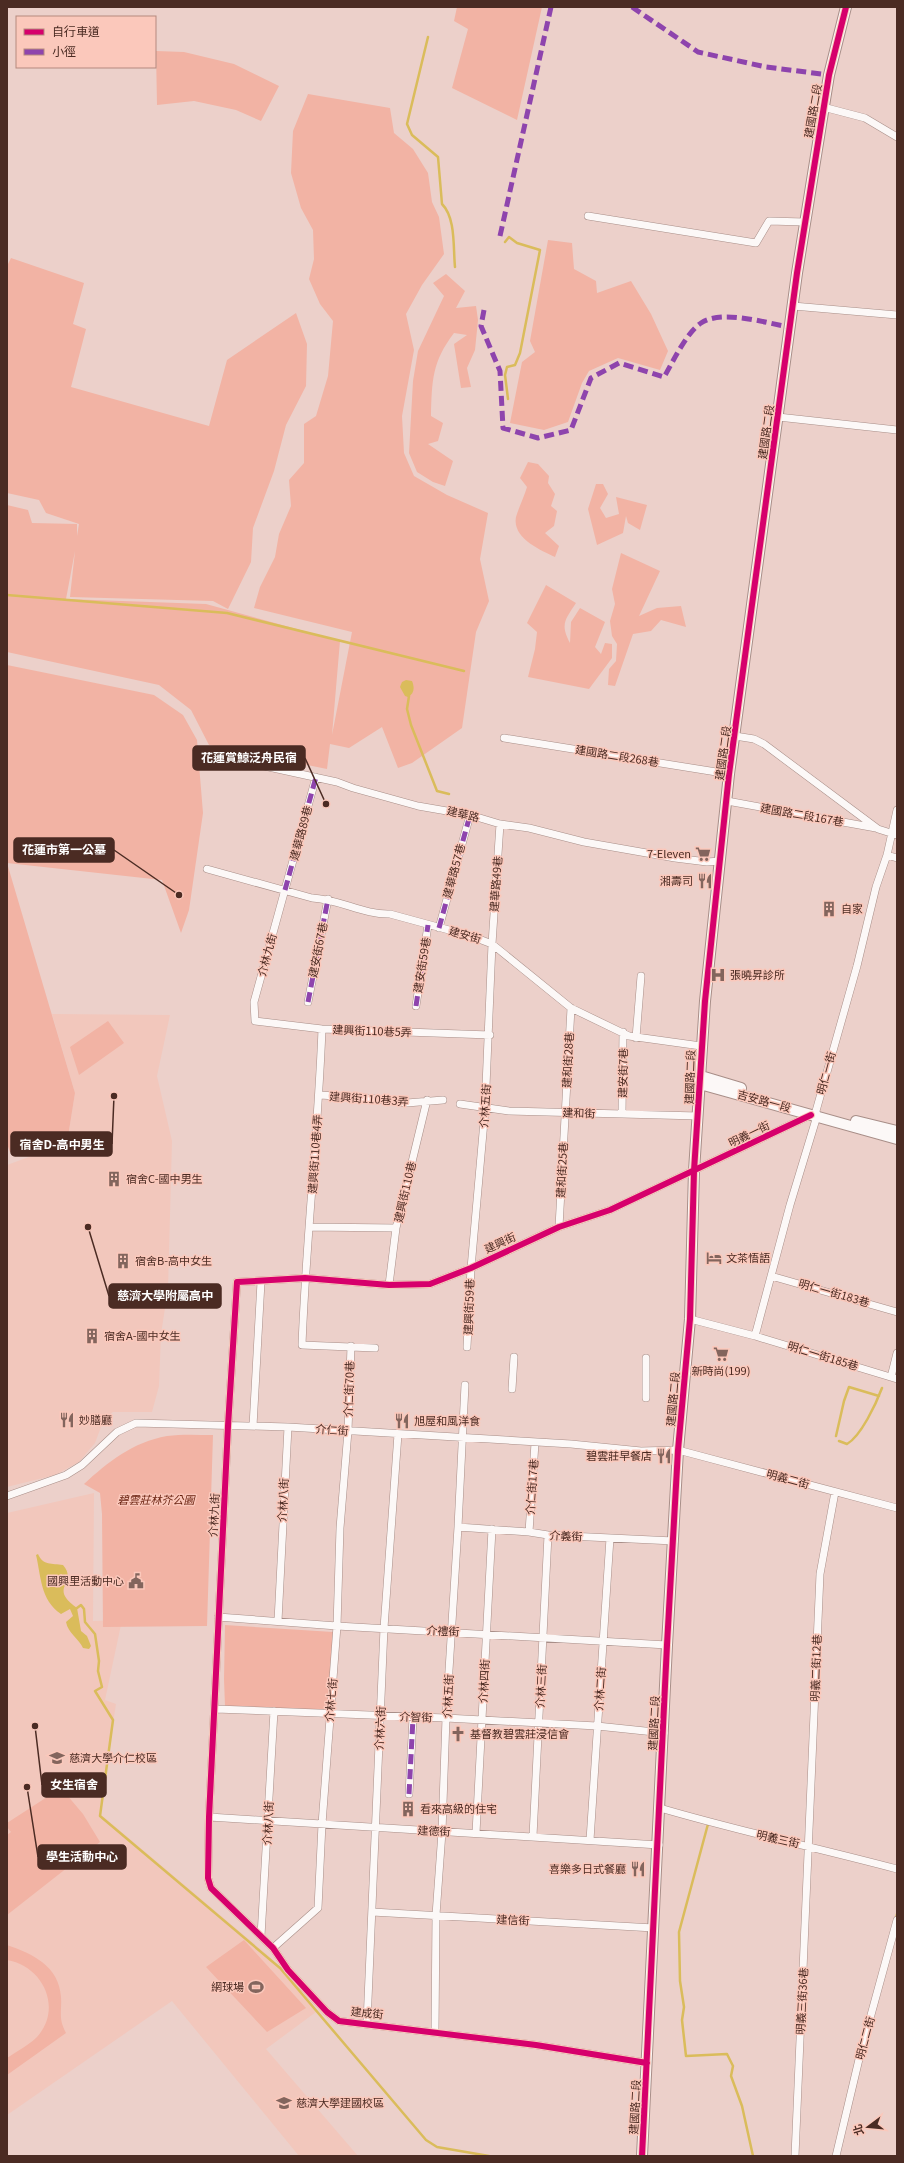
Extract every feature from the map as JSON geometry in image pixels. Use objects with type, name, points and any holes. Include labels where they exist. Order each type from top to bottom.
[{"type":"street","name":"建國路二段","points":[[642,2156],[678,1450],[690,1319],[694,1171],[701,1080],[701,1046],[729,774],[792,306],[823,107],[829,75],[846,7]]},
{"type":"street","points":[[823,107],[865,118],[897,137]]},
{"type":"street","points":[[588,216],[756,243],[770,221],[804,222]]},
{"type":"street","points":[[792,306],[897,315]]},
{"type":"street","points":[[778,417],[897,430]]},
{"type":"street","points":[[735,736],[754,739],[764,744],[878,829],[894,834]]},
{"type":"street","name":"建國路二段268巷","points":[[504,738],[729,774]]},
{"type":"street","name":"建華路","points":[[209,754],[316,776],[418,806],[470,815],[500,824],[529,828],[584,842],[675,858],[707,862],[720,861]]},
{"type":"street","name":"建華路89巷","points":[[285,890],[316,776]]},
{"type":"street","name":"建國路二段167巷","points":[[726,801],[878,829]]},
{"type":"street","name":"明仁一街","points":[[755,1336],[815,1114],[859,960],[876,887],[894,834],[897,810]]},
{"type":"street","name":"建華路57巷","points":[[439,928],[470,815]]},
{"type":"street","name":"建華路49巷","points":[[492,944],[500,824]]},
{"type":"street","points":[[887,855],[897,858]]},
{"type":"street","name":"建安街","points":[[207,869],[312,898],[328,898],[380,914],[390,914],[471,936],[492,944],[571,1008],[636,1038],[701,1046]]},
{"type":"street","name":"介林九街","points":[[255,1021],[254,1002],[285,890]]},
{"type":"street","name":"建安街67巷","points":[[308,1002],[328,898]]},
{"type":"street","name":"建安街59巷","points":[[416,1006],[428,925]]},
{"type":"street","name":"介林五街","points":[[471,1268],[490,1035],[492,944]]},
{"type":"street","points":[[636,1038],[641,976]]},
{"type":"street","name":"建和街28巷","points":[[565,1112],[571,1008]]},
{"type":"street","name":"建興街110巷5弄","points":[[255,1021],[322,1029],[490,1035]]},
{"type":"street","name":"建興街110巷4弄","points":[[322,1029],[320,1095],[305,1278],[302,1345],[351,1346]]},
{"type":"street","name":"建安街7巷","points":[[622,1114],[623,1032]]},
{"type":"street","name":"吉安路一段","points":[[701,1080],[897,1139]]},
{"type":"street","name":"建興街110巷3弄","points":[[320,1095],[368,1098],[407,1104],[427,1100],[443,1100]]},
{"type":"street","name":"建興街110巷","points":[[389,1285],[396,1228],[427,1100]]},
{"type":"street","name":"建和街","points":[[460,1104],[485,1106],[508,1111],[698,1116]]},
{"type":"street","name":"建和街25巷","points":[[559,1227],[565,1112]]},
{"type":"street","name":"吉安路一段","points":[[815,1114],[897,1131]]},
{"type":"street","name":"明義一街","points":[[694,1171],[815,1114]]},
{"type":"street","name":"建興街","points":[[305,1278],[389,1285],[430,1284],[471,1268],[559,1227],[610,1210],[694,1171]]},
{"type":"street","points":[[309,1227],[396,1228]]},
{"type":"street","name":"建興街59巷","points":[[467,1347],[471,1268]]},
{"type":"street","name":"明仁一街183巷","points":[[771,1276],[897,1312]]},
{"type":"street","name":"介林九街","points":[[209,1817],[216,1709],[218,1617],[237,1282],[261,1282],[305,1278]]},
{"type":"street","points":[[253,1426],[261,1282]]},
{"type":"street","name":"明仁一街185巷","points":[[690,1319],[755,1336],[894,1378]]},
{"type":"street","points":[[351,1346],[375,1348]]},
{"type":"street","name":"介仁街70巷","points":[[348,1431],[351,1346]]},
{"type":"street","points":[[894,1378],[897,1353]]},
{"type":"street","points":[[512,1389],[514,1357]]},
{"type":"street","points":[[646,1358],[646,1398]]},
{"type":"street","name":"介林五街","points":[[435,2032],[436,1915],[442,1832],[446,1718],[458,1527],[464,1385]]},
{"type":"street","name":"介仁街","points":[[7,1496],[66,1475],[82,1465],[116,1432],[136,1423],[288,1427],[571,1444],[641,1451],[678,1450]]},
{"type":"street","name":"介林八街","points":[[278,1621],[288,1427]]},
{"type":"street","name":"介林七街","points":[[274,1948],[318,1908],[322,1824],[337,1626],[340,1528],[348,1431]]},
{"type":"street","name":"介林六街","points":[[367,2023],[384,1628],[398,1434]]},
{"type":"street","name":"介仁街17巷","points":[[529,1532],[535,1443]]},
{"type":"street","name":"明義二街","points":[[678,1450],[897,1508]]},
{"type":"street","name":"明義二街12巷","points":[[809,1846],[820,1574],[835,1492]]},
{"type":"street","name":"介義街","points":[[458,1527],[529,1532],[548,1535],[674,1541]]},
{"type":"street","name":"介林四街","points":[[476,1833],[492,1529]]},
{"type":"street","name":"介林三街","points":[[533,1836],[548,1535]]},
{"type":"street","name":"介林二街","points":[[590,1840],[610,1538]]},
{"type":"street","name":"介禮街","points":[[218,1617],[337,1626],[543,1636],[667,1645]]},
{"type":"street","name":"介智街","points":[[216,1709],[381,1715],[413,1718],[446,1718],[597,1726],[664,1732]]},
{"type":"street","name":"介林八街","points":[[261,1936],[274,1711]]},
{"type":"street","points":[[409,1794],[413,1718]]},
{"type":"street","name":"明義三街","points":[[660,1808],[714,1824],[809,1846],[897,1869]]},
{"type":"street","name":"建德街","points":[[209,1817],[659,1845]]},
{"type":"street","name":"建成街","points":[[209,1817],[208,1878],[211,1888],[274,1948],[288,1970],[328,2012],[339,2021],[367,2023],[536,2045],[647,2063]]},
{"type":"street","name":"明義三街36巷","points":[[795,2156],[809,1846]]},
{"type":"street","name":"建信街","points":[[372,1912],[654,1928]]},
{"type":"street","name":"明仁二街","points":[[836,2156],[860,2055],[897,1920]]},
{"type":"shaded area","points":[[406,680],[412,681],[413,686],[413,692],[408,697],[405,696],[400,687],[402,682]]},
{"type":"shaded area","points":[[52,1014],[170,1015],[157,1076],[172,1141],[168,1289],[161,1334],[159,1386],[152,1412],[113,1412],[104,1419],[95,1443],[79,1462],[55,1475],[7,1487],[7,1165],[67,1143],[75,1093]]},
{"type":"shaded area","name":"慈濟大學介仁校區","points":[[94,1493],[93,1621],[122,1620],[105,1700],[116,1704],[99,1813],[271,1958],[316,2012],[266,2049],[358,2156],[299,2156],[172,2001],[7,2115],[7,1513]]},
{"type":"shaded area","points":[[38,1554],[45,1562],[63,1565],[67,1571],[68,1577],[64,1595],[68,1601],[77,1608],[81,1631],[87,1636],[91,1646],[89,1649],[83,1648],[67,1626],[66,1622],[73,1616],[70,1609],[61,1614],[49,1602],[42,1587],[36,1555]]},
{"type":"green space","points":[[457,7],[542,7],[517,120],[452,88],[468,29],[454,21]]},
{"type":"green space","points":[[156,51],[184,52],[234,64],[279,86],[261,121],[236,110],[194,101],[157,105]]},
{"type":"green space","points":[[308,94],[390,108],[394,133],[413,149],[428,173],[432,202],[439,217],[444,254],[422,285],[406,314],[414,350],[402,416],[404,453],[414,476],[447,495],[488,513],[480,559],[489,601],[476,632],[462,728],[412,763],[398,768],[382,727],[349,748],[330,744],[327,769],[209,745],[191,710],[159,685],[7,652],[7,505],[28,510],[32,523],[77,524],[77,536],[79,524],[46,513],[39,500],[7,493],[7,266],[11,258],[84,283],[73,324],[86,329],[71,387],[209,426],[227,360],[296,313],[307,344],[306,386],[286,425],[274,471],[253,528],[251,562],[228,609],[213,601],[70,597],[75,551],[66,599],[206,604],[340,641],[332,735],[352,632],[254,608],[260,587],[275,557],[279,534],[291,506],[289,480],[304,463],[304,424],[316,416],[328,376],[333,321],[320,304],[309,279],[314,259],[313,230],[301,208],[291,173],[293,131]]},
{"type":"green space","points":[[548,240],[572,243],[574,269],[596,281],[597,293],[631,281],[651,314],[668,351],[660,370],[618,358],[589,371],[582,383],[568,422],[544,430],[510,423],[522,362],[535,352],[530,341]]},
{"type":"green space","points":[[446,274],[465,291],[456,308],[476,306],[478,320],[475,350],[467,368],[471,387],[461,388],[454,344],[467,335],[454,333],[441,353],[433,382],[431,416],[443,423],[438,441],[428,444],[453,461],[445,486],[433,482],[417,472],[409,453],[413,381],[418,351],[444,296],[433,283]]},
{"type":"green space","points":[[528,462],[538,464],[549,476],[548,483],[555,494],[551,506],[557,511],[554,526],[545,533],[559,546],[555,557],[528,542],[518,531],[516,524],[516,517],[527,487],[520,478]]},
{"type":"green space","points":[[596,484],[603,484],[608,494],[600,508],[606,518],[619,514],[616,497],[647,505],[640,530],[628,523],[626,516],[623,533],[597,545],[588,509]]},
{"type":"green space","points":[[621,553],[660,571],[639,616],[657,608],[681,606],[686,627],[661,620],[651,631],[633,634],[615,686],[608,685],[609,669],[616,661],[617,644],[612,636],[610,621],[615,604],[612,589]]},
{"type":"green space","points":[[546,585],[576,603],[565,622],[565,631],[570,643],[571,622],[580,608],[605,622],[595,647],[601,654],[605,643],[612,644],[612,658],[589,689],[528,677],[535,649],[537,632],[527,623]]},
{"type":"green space","points":[[7,665],[154,695],[183,715],[197,740],[203,813],[189,910],[181,933],[162,880],[7,863]]},
{"type":"green space","points":[[7,863],[75,1093],[67,1143],[47,1150],[10,1152],[7,1144]]},
{"type":"green space","points":[[108,1021],[124,1043],[79,1075],[70,1047]]},
{"type":"green space","name":"碧雲莊林芥公園","points":[[213,1435],[207,1626],[103,1627],[102,1514],[100,1493],[84,1484],[102,1468],[122,1454],[143,1443],[167,1436]]},
{"type":"green space","points":[[225,1625],[333,1632],[328,1710],[225,1706]]},
{"type":"green space","points":[[61,1788],[83,1814],[100,1842],[7,1915],[7,1835],[11,1832],[7,1827],[7,1823]]},
{"type":"green space","name":"網球場","points":[[244,1940],[306,2008],[267,2032],[206,1967]]},
{"type":"green space","points":[[7,1945],[35,1957],[50,1969],[59,1986],[61,1997],[61,2019],[66,2033],[7,2075],[7,2058],[34,2040],[45,2026],[48,2014],[48,2001],[45,1990],[39,1979],[31,1970],[20,1964],[7,1960]]},
{"type":"waterway","points":[[428,37],[407,124],[412,135],[438,157],[442,204],[450,217],[452,225],[455,267]]},
{"type":"waterway","points":[[505,242],[509,237],[517,243],[540,250],[520,353],[515,365],[507,367],[505,375],[508,399]]},
{"type":"waterway","points":[[7,595],[227,613],[464,671]]},
{"type":"waterway","points":[[409,696],[407,709],[411,725],[437,791],[449,794]]},
{"type":"waterway","points":[[836,1436],[844,1401],[849,1387],[879,1396]]},
{"type":"waterway","points":[[839,1441],[847,1444],[858,1434],[872,1411],[882,1388]]},
{"type":"waterway","points":[[77,1608],[81,1605],[84,1609],[85,1622],[95,1634],[99,1661],[98,1671],[102,1687],[95,1691],[113,1720],[100,1816],[280,1968],[426,2140],[437,2147],[489,2156]]},
{"type":"waterway","points":[[708,1824],[679,1932],[680,1981],[684,2007],[682,2020],[686,2056],[727,2054],[733,2066],[731,2076],[742,2106],[753,2156]]},
{"type":"waterway","points":[[896,1920],[897,1914]]},
{"type":"marked path","points":[[500,236],[551,7]]},
{"type":"marked path","points":[[632,7],[698,52],[766,67],[829,75]]},
{"type":"marked path","points":[[484,310],[481,326],[500,371],[503,428],[538,438],[571,430],[591,378],[619,363],[664,377],[680,348],[690,334],[701,323],[710,319],[720,317],[744,318],[789,327]]},
{"type":"marked path","points":[[285,890],[316,777]]},
{"type":"marked path","points":[[439,928],[470,815]]},
{"type":"marked path","points":[[308,1002],[328,899]]},
{"type":"marked path","points":[[416,1006],[428,925]]},
{"type":"marked path","points":[[409,1794],[413,1718]]},
{"type":"cycle path","points":[[642,2156],[667,1645],[678,1450],[690,1319],[694,1171],[705,1001],[729,774],[797,273],[829,75],[846,7]]},
{"type":"cycle path","points":[[647,2063],[536,2045],[339,2021],[327,2012],[288,1970],[273,1948],[211,1888],[208,1878],[209,1817],[228,1426],[237,1282],[305,1278],[389,1285],[430,1284],[471,1268],[559,1227],[610,1210],[811,1115]]},
{"type":"place","name":"花蓮賞鯨泛舟民宿","points":[[326,804]]},
{"type":"place","name":"7-Eleven","points":[[703,854]]},
{"type":"place","name":"湘壽司","points":[[705,881]]},
{"type":"place","name":"花蓮市第一公墓","points":[[179,895]]},
{"type":"place","name":"自家","points":[[829,909]]},
{"type":"place","name":"張曉昇診所","points":[[718,975]]},
{"type":"place","name":"宿舍D-高中男生","points":[[114,1096]]},
{"type":"place","name":"宿舍C-國中男生","points":[[114,1179]]},
{"type":"place","name":"慈濟大學附屬高中","points":[[88,1227]]},
{"type":"place","name":"文茶悟語","points":[[714,1258]]},
{"type":"place","name":"宿舍B-高中女生","points":[[123,1261]]},
{"type":"place","name":"宿舍A-國中女生","points":[[92,1336]]},
{"type":"place","name":"新時尚(199)","points":[[721,1354]]},
{"type":"place","name":"妙膳廳","points":[[67,1420]]},
{"type":"place","name":"旭屋和風洋食","points":[[402,1421]]},
{"type":"place","name":"碧雲莊早餐店","points":[[664,1456]]},
{"type":"place","name":"國興里活動中心","points":[[136,1581]]},
{"type":"place","name":"女生宿舍","points":[[35,1726]]},
{"type":"place","name":"基督教碧雲莊浸信會","points":[[458,1734]]},
{"type":"place","name":"慈濟大學介仁校區","points":[[57,1758]]},
{"type":"place","name":"學生活動中心","points":[[27,1787]]},
{"type":"place","name":"看來高級的住宅","points":[[408,1809]]},
{"type":"place","name":"喜樂多日式餐廳","points":[[638,1869]]},
{"type":"place","name":"網球場","points":[[256,1987]]},
{"type":"place","name":"慈濟大學建國校區","points":[[284,2103]]}]
